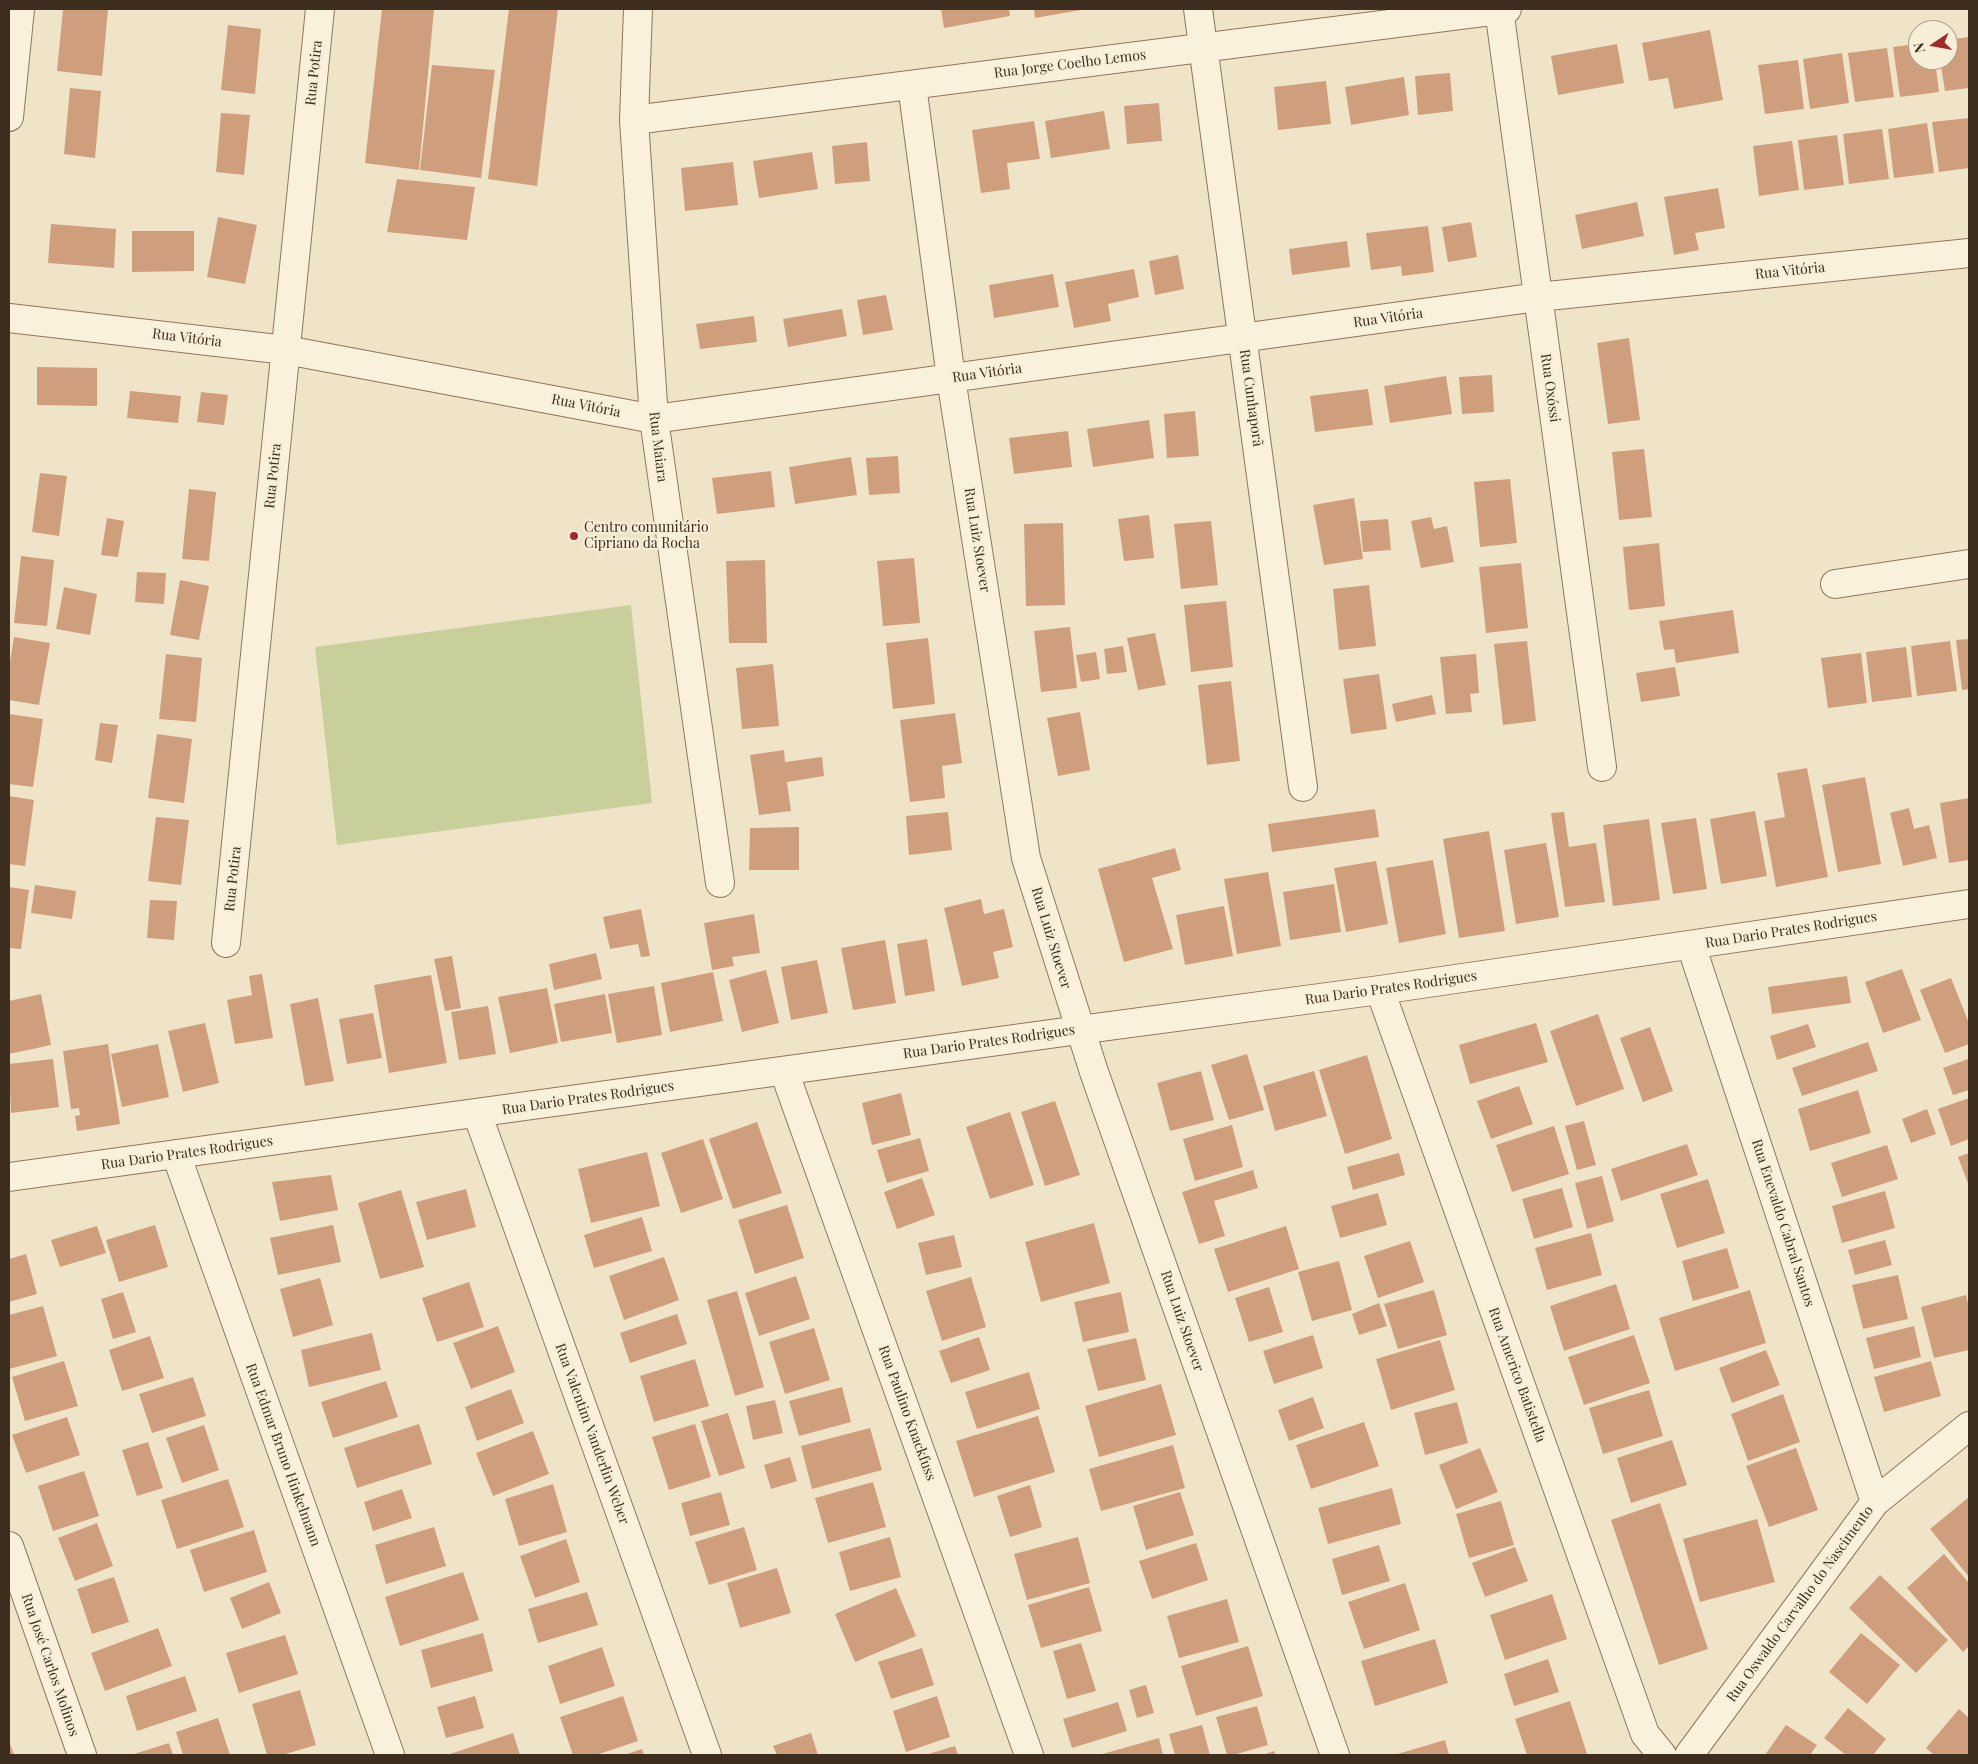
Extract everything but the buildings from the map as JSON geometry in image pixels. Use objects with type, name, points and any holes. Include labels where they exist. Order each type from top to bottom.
[{"type":"street","points":[[9,117],[20,9]]},
{"type":"street","name":"Rua Potira","points":[[226,943],[320,9]]},
{"type":"street","name":"Rua Maiara","points":[[638,9],[634,120],[654,419],[720,883]]},
{"type":"street","name":"Rua Cunhaporã","points":[[1198,9],[1303,787]]},
{"type":"street","name":"Rua Jorge Coelho Lemos","points":[[634,120],[1502,9]]},
{"type":"street","name":"Rua Oxóssi","points":[[1502,9],[1538,297],[1602,767]]},
{"type":"street","name":"Rua Luiz Stoever","points":[[912,85],[952,378],[1026,858],[1079,1030],[1335,1755]]},
{"type":"street","name":"Rua Vitória","points":[[9,318],[286,350],[654,419],[1538,297],[1969,253]]},
{"type":"street","points":[[1835,584],[1969,564]]},
{"type":"street","name":"Rua Dario Prates Rodrigues","points":[[9,1178],[784,1070],[1380,990],[1969,904]]},
{"type":"street","name":"Rua Enevaldo Cabral Santos","points":[[1691,945],[1875,1502]]},
{"type":"street","name":"Rua Americo Batistella","points":[[1380,990],[1646,1734],[1662,1755]]},
{"type":"street","name":"Rua Paulino Knackfuss","points":[[784,1070],[1029,1755]]},
{"type":"street","name":"Rua Valentim Vanderlin Weber","points":[[477,1113],[707,1755]]},
{"type":"street","name":"Rua Edmar Bruno Hinkelmann","points":[[176,1154],[390,1755]]},
{"type":"street","name":"Rua Oswaldo Carvalho do Nascimento","points":[[1689,1755],[1875,1502],[1969,1426]]},
{"type":"street","name":"Rua José Carlos Molinos","points":[[9,1546],[82,1755]]},
{"type":"green space","points":[[631,605],[652,803],[337,845],[315,647]]},
{"type":"place","name":"Centro comunitário Cipriano da Rocha","points":[[574,536]]}]
